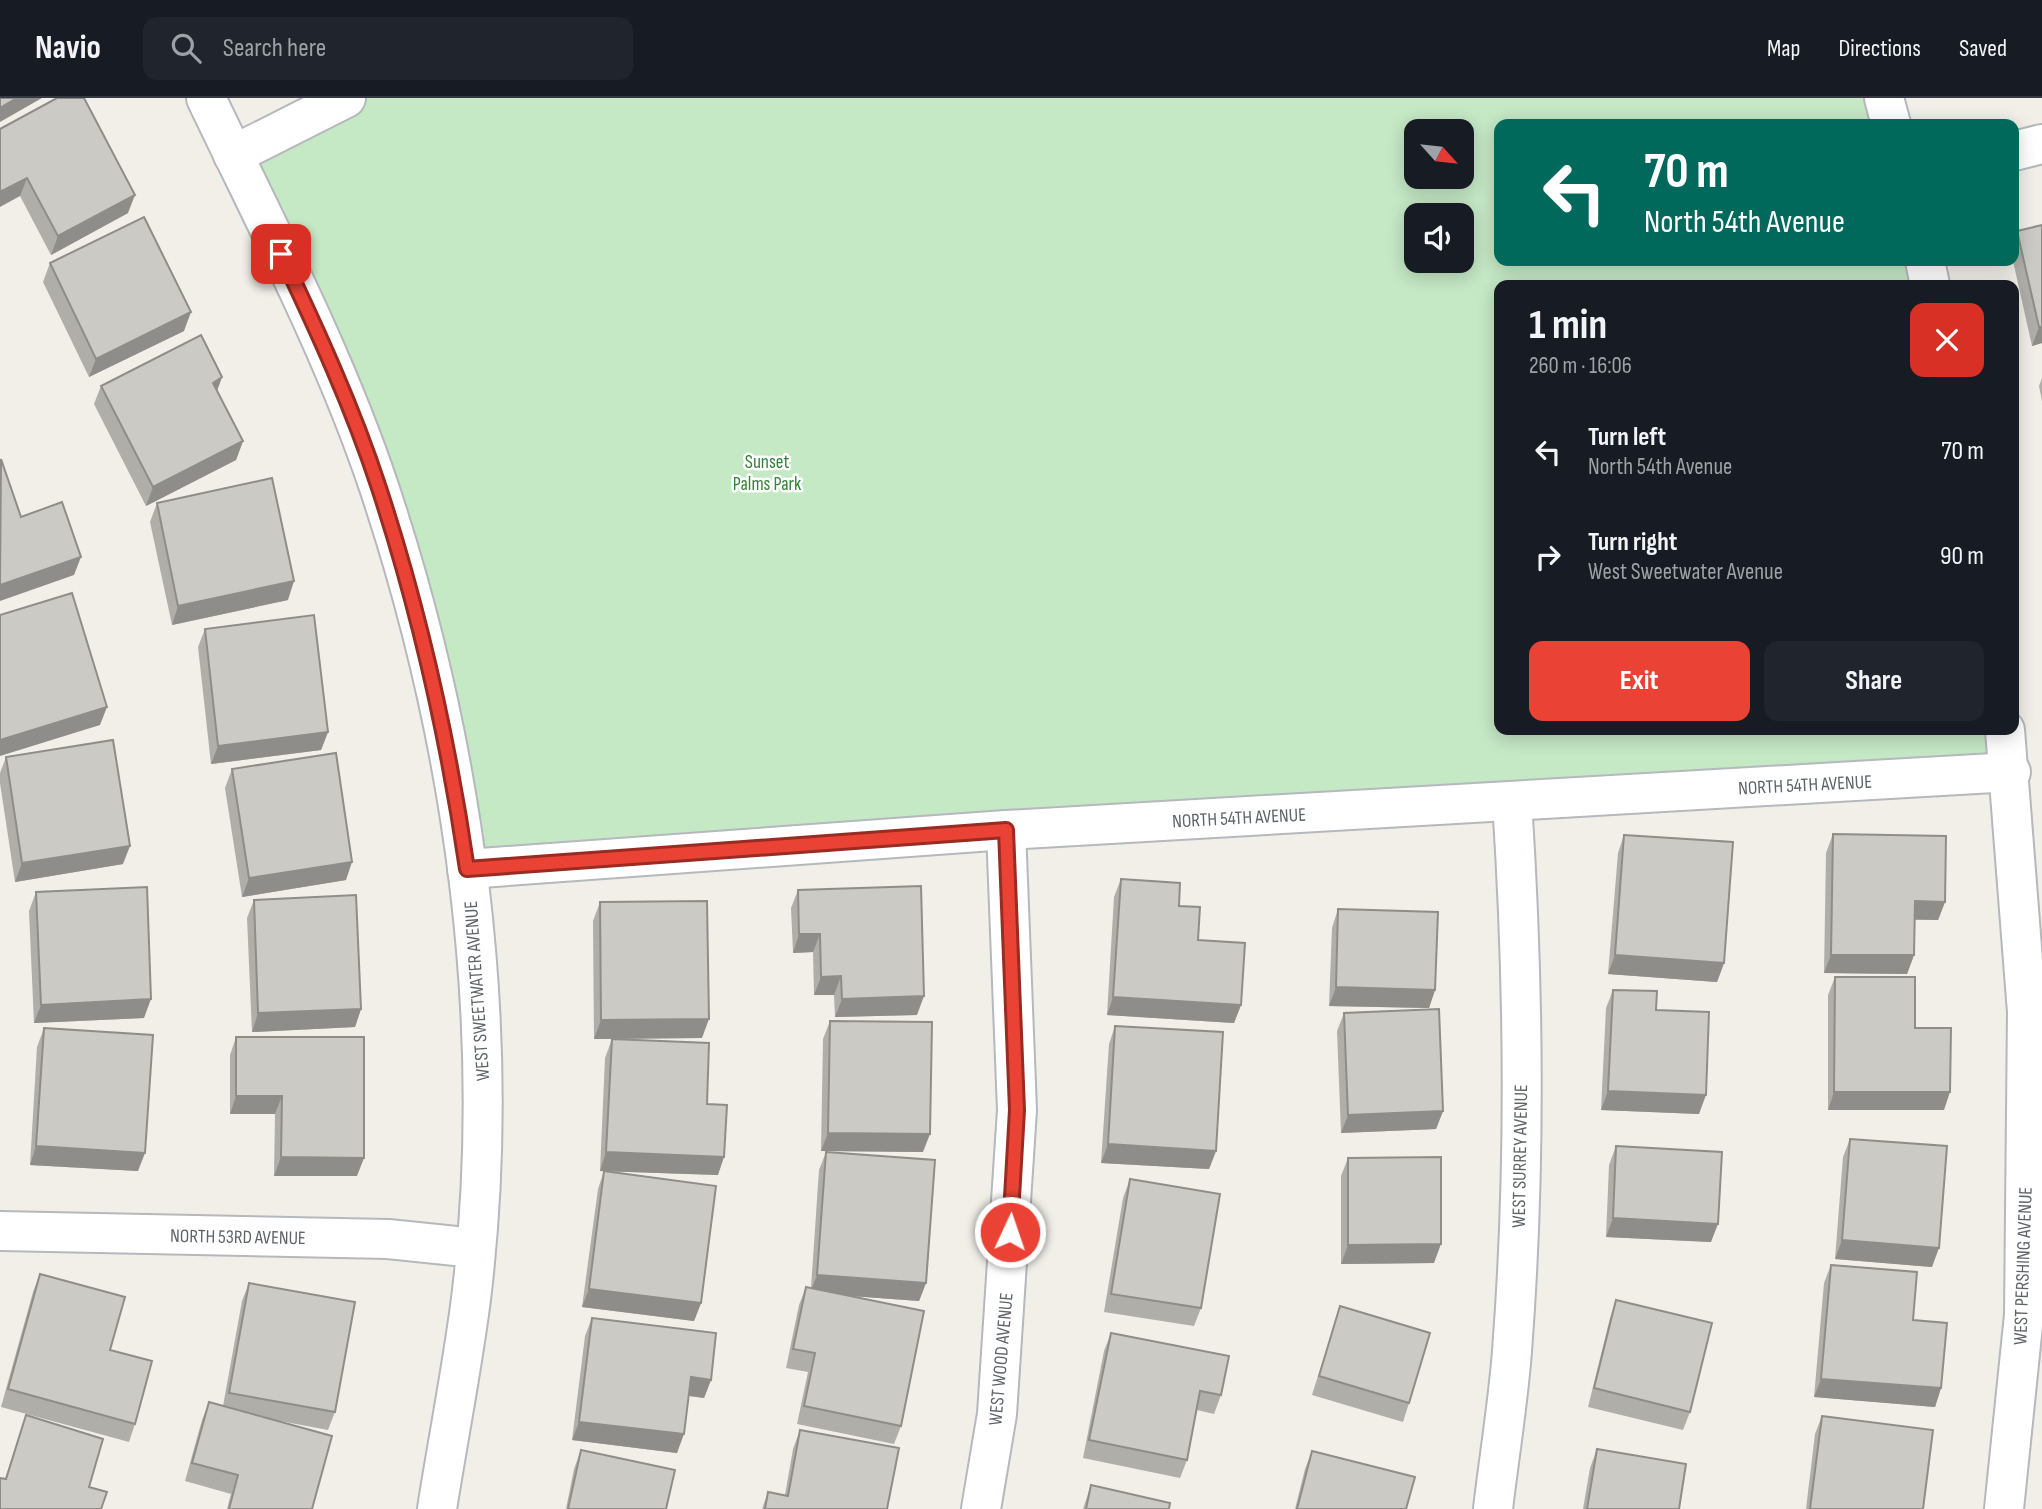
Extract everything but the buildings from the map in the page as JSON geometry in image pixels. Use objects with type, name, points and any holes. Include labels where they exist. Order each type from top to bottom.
[{"type":"street","name":"WEST SWEETWATER AVENUE","points":[[206,98],[305,304],[379,485],[413,597],[435,686],[467,869],[482,1073],[475,1248],[471,1297],[437,1509]]},
{"type":"street","points":[[233,155],[346,98]]},
{"type":"street","points":[[1884,98],[1890,119]]},
{"type":"street","points":[[2019,150],[2042,144]]},
{"type":"street","name":"WEST PERSHING AVENUE","points":[[2004,1509],[2024,1315],[2027,1012],[2011,772],[2006,735]]},
{"type":"street","name":"NORTH 54TH AVENUE","points":[[467,869],[1006,830],[2011,772]]},
{"type":"street","name":"WEST SURREY AVENUE","points":[[1493,1509],[1512,1352],[1521,1134],[1518,893],[1512,801]]},
{"type":"street","name":"WEST WOOD AVENUE","points":[[981,1509],[997,1414],[1017,1110],[1006,830]]},
{"type":"street","name":"NORTH 53RD AVENUE","points":[[0,1231],[388,1239],[475,1248]]},
{"type":"green space","name":"Sunset Palms Park","points":[[346,98],[1884,98],[1890,119],[1494,119],[1494,266],[1926,266],[1929,280],[1494,280],[1494,735],[2006,735],[2011,772],[467,869],[413,597],[233,155]]},
{"type":"route","points":[[281,254],[341,386],[379,485],[413,597],[435,686],[459,811],[467,869],[1006,830],[1017,1110],[1010,1232]]}]
